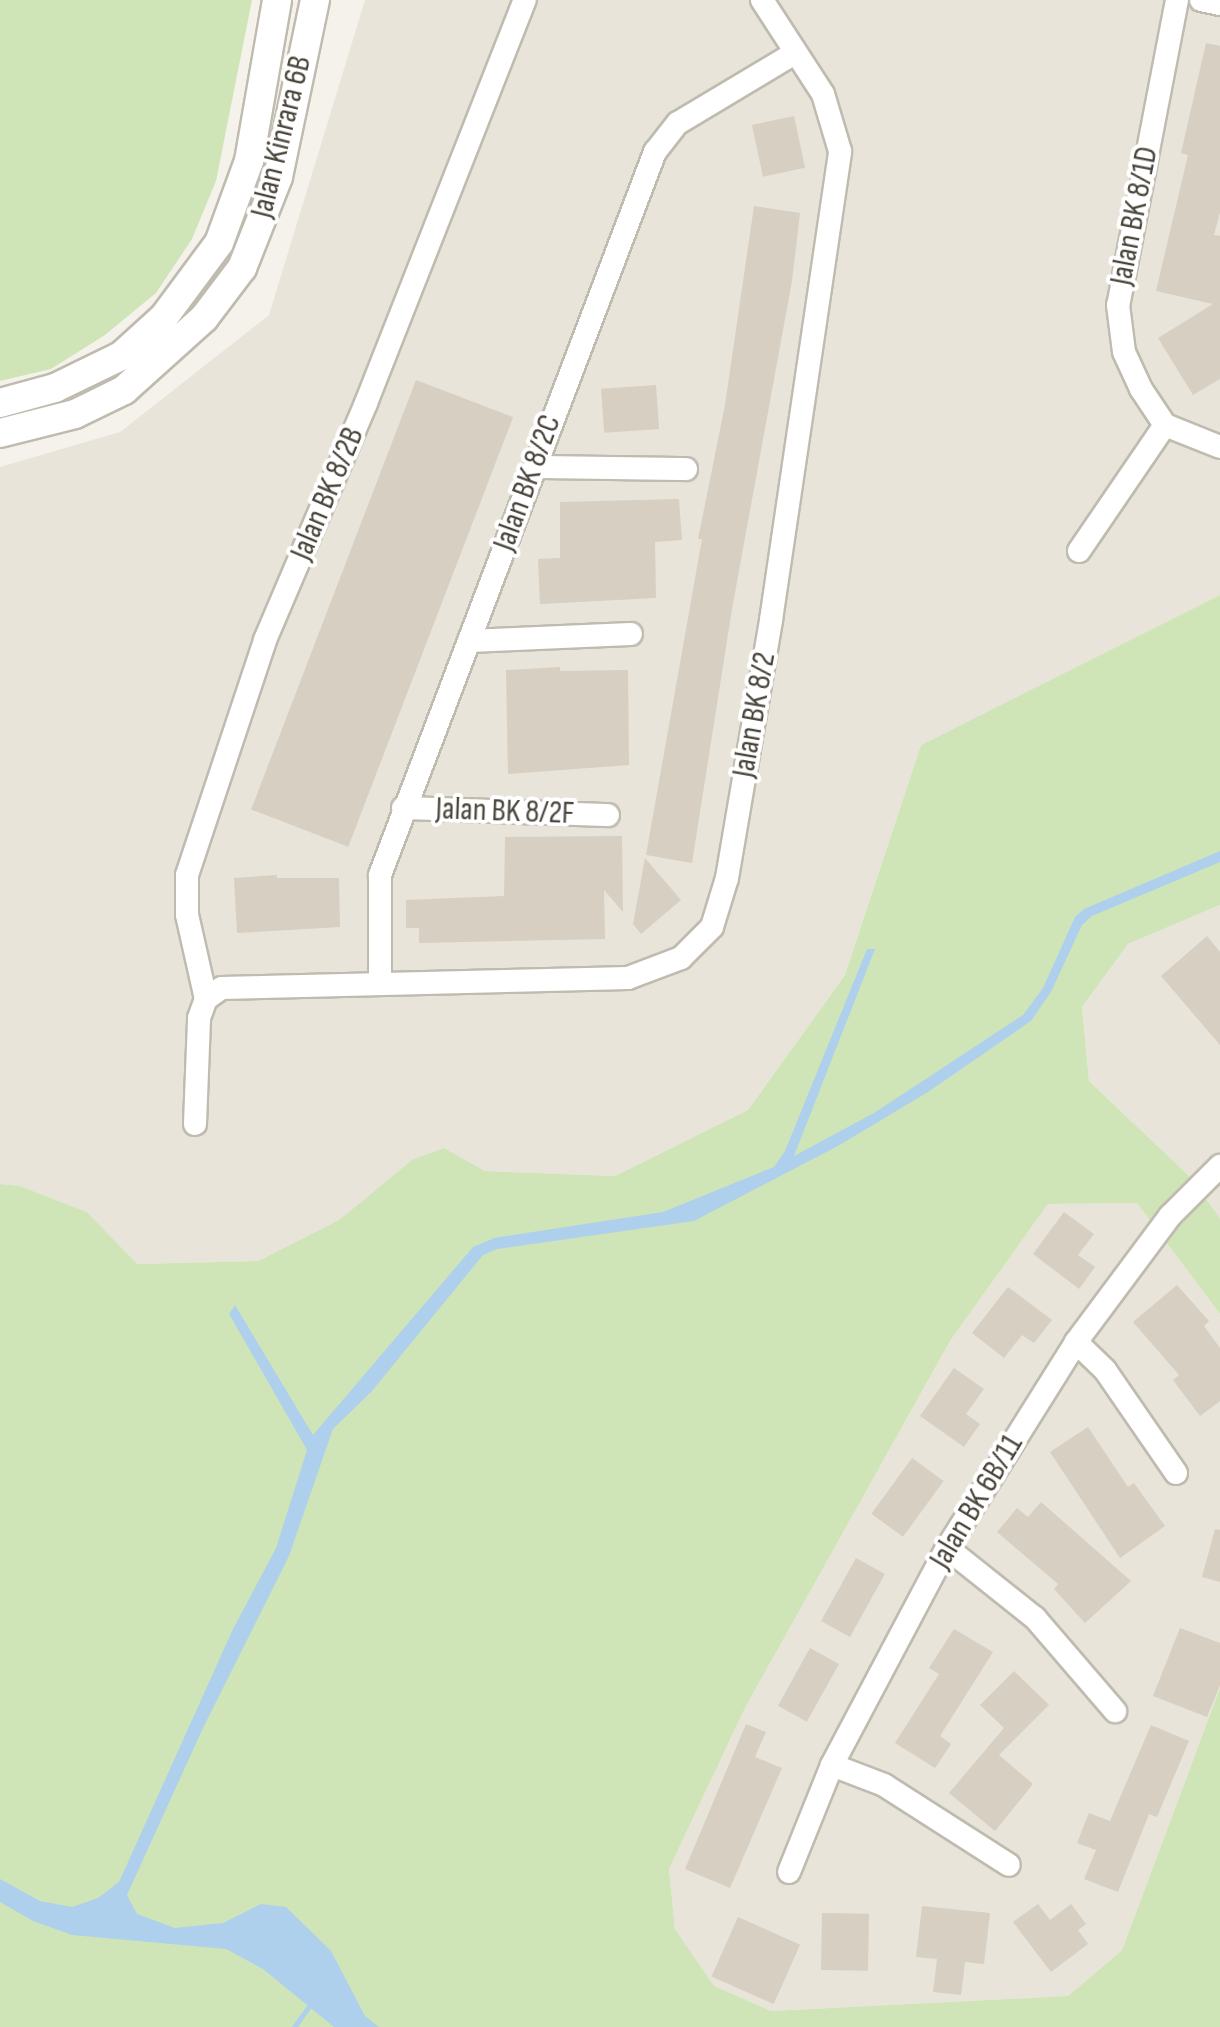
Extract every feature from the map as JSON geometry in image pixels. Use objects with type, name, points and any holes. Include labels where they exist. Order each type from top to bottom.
[{"type":"street","name":"Jalan Kinrara 6B","points":[[0,403],[56,388],[120,356],[164,317],[219,243],[250,161],[277,0]]},
{"type":"street","name":"Jalan Kinrara 6B","points":[[0,433],[75,414],[124,390],[204,318],[242,268],[278,177],[314,0]]},
{"type":"street","name":"Jalan BK 8/2B","points":[[206,999],[187,915],[187,875],[266,640],[366,403],[526,0]]},
{"type":"street","name":"Jalan BK 8/2","points":[[206,999],[222,988],[628,978],[681,958],[712,926],[727,878],[772,620],[840,151],[823,94],[762,0]]},
{"type":"street","name":"Jalan BK 8/1D","points":[[1165,424],[1141,389],[1124,352],[1118,305],[1177,0]]},
{"type":"street","points":[[1201,0],[1220,4]]},
{"type":"street","name":"Jalan BK 8/2C","points":[[380,984],[380,875],[402,808],[536,468],[561,390],[654,152],[678,123],[795,53]]},
{"type":"street","points":[[1079,551],[1165,424],[1220,447]]},
{"type":"street","points":[[536,468],[686,469]]},
{"type":"street","points":[[469,641],[631,634]]},
{"type":"street","name":"Jalan BK 8/2F","points":[[402,808],[608,816]]},
{"type":"street","points":[[195,1124],[198,1018],[206,999]]},
{"type":"street","name":"Jalan BK 6B/11","points":[[789,1872],[832,1765],[947,1548],[1076,1342],[1170,1216],[1220,1166]]},
{"type":"street","points":[[1076,1342],[1105,1370],[1176,1473]]},
{"type":"street","points":[[947,1548],[1035,1618],[1115,1712]]},
{"type":"street","points":[[832,1765],[884,1785],[1009,1865]]},
{"type":"shaded area","points":[[365,0],[1220,0],[1220,595],[921,745],[845,975],[748,1110],[615,1176],[485,1171],[444,1148],[413,1159],[339,1220],[258,1261],[136,1264],[87,1212],[20,1186],[0,1184],[0,467],[120,432],[269,315]]},
{"type":"shaded area","points":[[1220,905],[1220,1218],[1188,1175],[1089,1081],[1082,1007],[1128,944]]},
{"type":"shaded area","points":[[1137,1203],[1220,1314],[1220,1688],[1122,1950],[1068,1996],[771,2011],[714,1987],[675,1929],[669,1869],[745,1708],[950,1341],[1048,1204]]},
{"type":"green space","points":[[0,0],[252,0],[216,181],[192,239],[156,293],[105,335],[51,369],[0,381]]},
{"type":"green space","points":[[1220,595],[1220,905],[1128,944],[1082,1007],[1089,1081],[1188,1175],[1220,1218],[1220,1314],[1137,1203],[1048,1204],[950,1341],[745,1708],[669,1869],[675,1929],[714,1986],[771,2011],[1068,1996],[1122,1950],[1220,1688],[1220,2027],[0,2027],[0,1184],[20,1186],[87,1212],[137,1264],[258,1261],[339,1220],[413,1159],[444,1148],[485,1171],[615,1176],[748,1110],[845,975],[921,745]]},
{"type":"water","points":[[1220,851],[1220,862],[1092,916],[1082,925],[1051,992],[1031,1021],[928,1092],[838,1146],[694,1221],[497,1249],[483,1255],[372,1391],[333,1429],[289,1556],[203,1728],[127,1895],[137,1914],[175,1928],[223,1923],[261,1904],[286,1907],[331,1951],[365,2016],[379,2027],[334,2027],[263,1969],[226,1949],[72,1935],[33,1921],[0,1902],[0,1879],[40,1901],[72,1907],[98,1898],[119,1882],[233,1629],[276,1548],[307,1450],[229,1314],[235,1305],[313,1435],[473,1247],[494,1238],[663,1212],[774,1167],[785,1151],[867,949],[875,949],[794,1156],[874,1113],[1023,1015],[1043,988],[1075,917],[1084,909]]},
{"type":"building","points":[[1206,43],[1220,46],[1220,212],[1214,235],[1220,236],[1220,379],[1193,395],[1158,338],[1213,304],[1156,291],[1188,155],[1181,153]]},
{"type":"building","points":[[794,116],[805,168],[763,177],[752,125]]},
{"type":"building","points":[[754,206],[800,213],[792,281],[732,609],[692,863],[646,855],[702,539],[698,539],[725,405]]},
{"type":"building","points":[[416,380],[513,417],[348,847],[251,809]]},
{"type":"building","points":[[656,385],[659,429],[604,433],[601,389]]},
{"type":"building","points":[[679,499],[682,540],[655,542],[656,598],[540,604],[538,559],[560,558],[560,502]]},
{"type":"building","points":[[560,667],[560,671],[628,670],[629,765],[508,774],[506,670]]},
{"type":"building","points":[[622,836],[623,912],[604,890],[605,939],[419,943],[419,928],[406,928],[406,900],[504,896],[505,837]]},
{"type":"building","points":[[645,858],[681,900],[641,934],[633,924]]},
{"type":"building","points":[[234,878],[339,878],[340,927],[237,933]]},
{"type":"building","points":[[1207,936],[1220,952],[1220,1045],[1161,976]]},
{"type":"building","points":[[1064,1212],[1094,1234],[1078,1255],[1095,1267],[1079,1289],[1033,1254]]},
{"type":"building","points":[[1177,1285],[1209,1321],[1204,1326],[1220,1348],[1220,1401],[1200,1416],[1173,1380],[1179,1375],[1133,1322]]},
{"type":"building","points":[[1008,1287],[1052,1320],[1034,1343],[1022,1335],[1004,1358],[972,1333]]},
{"type":"building","points":[[954,1368],[984,1389],[966,1414],[980,1424],[964,1447],[920,1416]]},
{"type":"building","points":[[1088,1427],[1128,1487],[1134,1483],[1165,1526],[1120,1558],[1050,1452]]},
{"type":"building","points":[[912,1458],[944,1481],[903,1537],[871,1514]]},
{"type":"building","points":[[1041,1502],[1131,1581],[1085,1623],[1054,1589],[1058,1584],[997,1532],[1017,1508],[1028,1517]]},
{"type":"building","points":[[1215,1529],[1220,1530],[1220,1582],[1202,1577]]},
{"type":"building","points":[[856,1558],[885,1574],[850,1637],[821,1621]]},
{"type":"building","points":[[1180,1628],[1220,1643],[1220,1685],[1207,1717],[1153,1696]]},
{"type":"building","points":[[954,1629],[993,1652],[940,1736],[951,1744],[935,1768],[895,1743],[939,1674],[929,1668]]},
{"type":"building","points":[[810,1648],[839,1664],[807,1722],[778,1706]]},
{"type":"building","points":[[1014,1671],[1049,1705],[999,1755],[1033,1784],[995,1831],[949,1793],[1004,1728],[980,1705]]},
{"type":"building","points":[[746,1724],[766,1732],[755,1757],[782,1768],[730,1888],[685,1869]]},
{"type":"building","points":[[1151,1725],[1189,1741],[1157,1817],[1149,1814],[1118,1892],[1084,1879],[1096,1850],[1077,1843],[1089,1813],[1110,1821]]},
{"type":"building","points":[[1038,1904],[1050,1920],[1071,1904],[1086,1924],[1078,1930],[1088,1944],[1051,1972],[1013,1922]]},
{"type":"building","points":[[922,1906],[990,1913],[984,1964],[965,1962],[961,1995],[933,1992],[937,1959],[916,1957]]},
{"type":"building","points":[[822,1913],[869,1914],[868,1971],[821,1970]]},
{"type":"building","points":[[738,1917],[800,1945],[774,2004],[712,1976]]},
{"type":"waterway","points":[[294,2027],[313,2001]]}]
